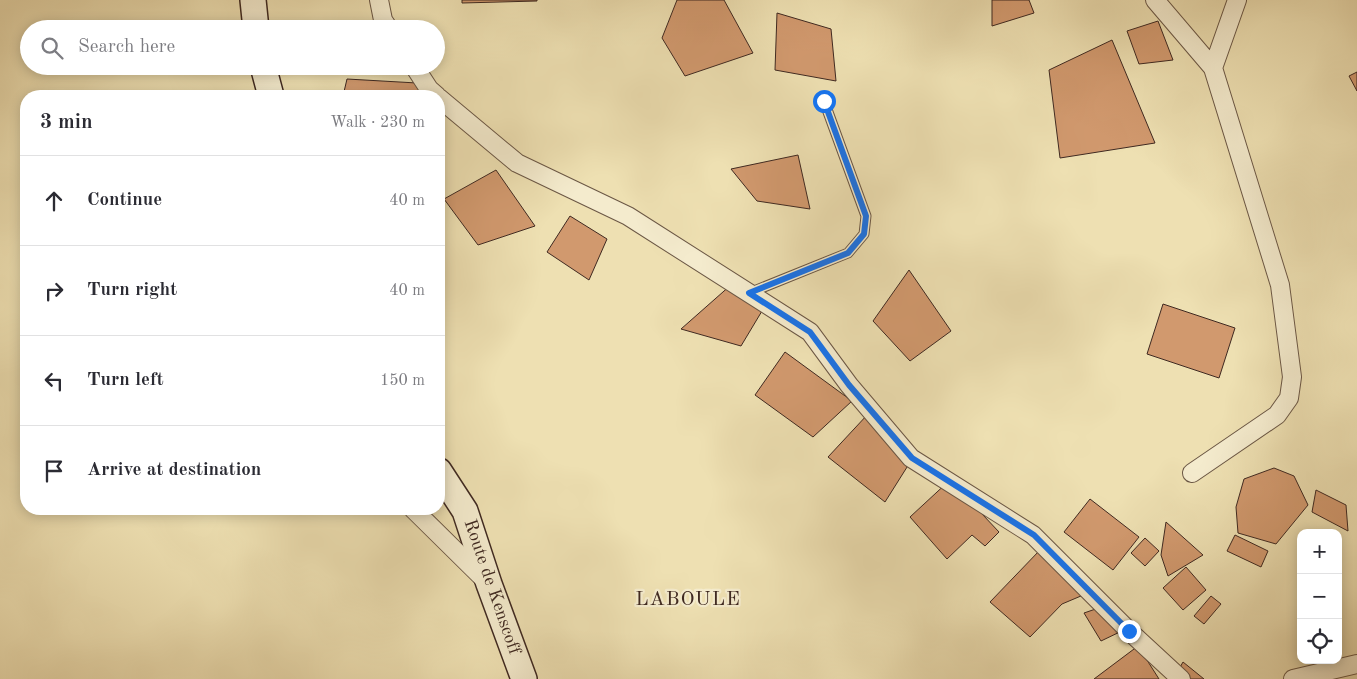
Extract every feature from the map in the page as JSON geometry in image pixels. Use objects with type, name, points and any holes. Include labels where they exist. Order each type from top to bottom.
[{"type":"main road","points":[[252,0],[255,20]]},
{"type":"main road","points":[[265,75],[269,90]]},
{"type":"main road","name":"Route de Kenscoff","points":[[445,480],[465,512],[524,679]]},
{"type":"street","points":[[379,0],[383,20]]},
{"type":"street","points":[[1155,0],[1213,68],[1280,285],[1292,377],[1289,398],[1277,415],[1192,473]]},
{"type":"street","points":[[1213,68],[1237,0]]},
{"type":"street","points":[[420,75],[429,90]]},
{"type":"street","points":[[445,103],[517,163],[628,216],[810,332],[849,385],[912,458],[1034,535],[1129,631],[1181,679]]},
{"type":"street","points":[[419,515],[489,584]]},
{"type":"street","points":[[1293,679],[1357,664]]},
{"type":"lane","points":[[749,293],[848,253],[864,234],[866,216],[824,101]]},
{"type":"building","points":[[462,0],[537,0],[537,1],[462,3]]},
{"type":"building","points":[[677,0],[724,0],[753,53],[685,76],[662,38]]},
{"type":"building","points":[[992,0],[1029,0],[1034,13],[992,26]]},
{"type":"building","points":[[777,13],[831,29],[836,81],[775,70]]},
{"type":"building","points":[[1158,21],[1173,60],[1139,64],[1127,31]]},
{"type":"building","points":[[1112,40],[1155,143],[1060,158],[1049,70]]},
{"type":"building","points":[[1357,72],[1357,91],[1349,76]]},
{"type":"building","points":[[347,79],[417,83],[419,90],[344,90]]},
{"type":"building","points":[[798,155],[810,209],[757,201],[731,169]]},
{"type":"building","points":[[496,170],[535,226],[478,245],[445,198]]},
{"type":"building","points":[[570,216],[607,239],[589,280],[547,252]]},
{"type":"building","points":[[909,270],[951,331],[910,361],[873,321]]},
{"type":"building","points":[[732,284],[762,311],[741,346],[681,329]]},
{"type":"building","points":[[1163,304],[1235,328],[1219,378],[1147,354]]},
{"type":"building","points":[[785,352],[852,401],[813,437],[755,395]]},
{"type":"building","points":[[868,414],[914,456],[885,502],[828,457]]},
{"type":"building","points":[[1274,468],[1294,476],[1308,505],[1276,544],[1238,533],[1236,507],[1244,479]]},
{"type":"building","points":[[950,480],[999,532],[985,546],[972,535],[947,559],[910,517]]},
{"type":"building","points":[[1316,490],[1346,505],[1348,531],[1312,512]]},
{"type":"building","points":[[1090,499],[1139,537],[1113,570],[1064,532]]},
{"type":"building","points":[[1166,522],[1203,555],[1168,576],[1161,555]]},
{"type":"building","points":[[1235,535],[1268,551],[1261,567],[1227,551]]},
{"type":"building","points":[[1145,538],[1159,551],[1145,566],[1131,553]]},
{"type":"building","points":[[1040,550],[1088,593],[1062,604],[1030,637],[990,602]]},
{"type":"building","points":[[1186,567],[1206,590],[1183,610],[1163,588]]},
{"type":"building","points":[[1211,596],[1221,604],[1204,624],[1194,616]]},
{"type":"building","points":[[1113,603],[1126,629],[1101,641],[1084,613]]},
{"type":"building","points":[[1138,646],[1159,679],[1094,679]]},
{"type":"building","points":[[1183,662],[1204,679],[1179,679],[1175,676]]},
{"type":"district","name":"LABOULE","points":[[688,600]]},
{"type":"route","points":[[824,101],[866,216],[864,234],[848,253],[749,293],[810,332],[849,385],[912,458],[1034,535],[1129,631]]}]
